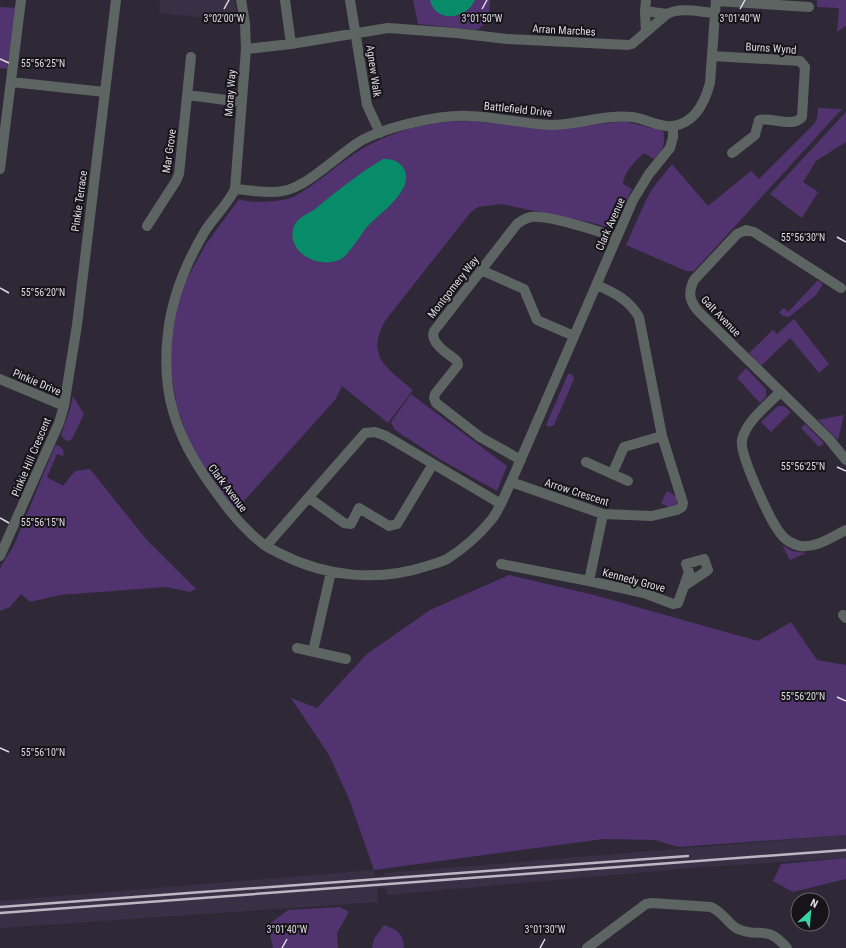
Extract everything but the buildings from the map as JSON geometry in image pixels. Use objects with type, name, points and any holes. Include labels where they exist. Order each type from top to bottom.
[{"type":"street","points":[[0,169],[21,0]]},
{"type":"street","name":"Pinkie Terrace","points":[[64,406],[77,325],[116,0]]},
{"type":"street","name":"Moray Way","points":[[235,189],[246,49],[245,23],[240,0]]},
{"type":"street","points":[[284,0],[291,44]]},
{"type":"street","name":"Agnew Walk","points":[[350,0],[367,104],[380,133]]},
{"type":"street","points":[[646,0],[646,32]]},
{"type":"street","points":[[673,126],[690,118],[702,105],[710,83],[716,1],[769,9],[809,7]]},
{"type":"street","points":[[645,11],[667,14],[680,10],[715,13]]},
{"type":"street","name":"Arran Marches","points":[[246,49],[291,44],[388,28],[507,39],[628,45],[632,44],[667,14]]},
{"type":"street","name":"Burns Wynd","points":[[712,56],[800,61],[805,67],[802,117],[791,122],[759,120],[755,135],[732,153]]},
{"type":"street","name":"Mar Grove","points":[[148,226],[179,174],[191,57]]},
{"type":"street","points":[[11,82],[105,92]]},
{"type":"street","points":[[188,95],[241,102]]},
{"type":"street","name":"Battlefield Drive","points":[[235,189],[268,192],[285,191],[305,181],[360,142],[380,133],[425,120],[469,115],[550,125],[632,117],[673,126]]},
{"type":"street","name":"Clark Avenue","points":[[235,189],[232,196],[205,232],[184,270],[171,311],[165,362],[172,407],[182,439],[221,502],[242,525],[266,546],[300,563],[331,572],[374,576],[406,573],[445,560],[468,543],[492,519],[501,504],[597,285],[616,238],[637,193],[649,174],[670,148],[673,137],[673,126]]},
{"type":"street","name":"Montgomery Way","points":[[521,460],[480,437],[436,403],[434,398],[435,394],[458,365],[457,361],[434,341],[432,335],[517,224],[531,217],[587,228],[616,238]]},
{"type":"street","name":"Galt Avenue","points":[[844,287],[754,232],[746,230],[737,234],[694,280],[690,288],[692,304],[829,439],[846,460]]},
{"type":"street","points":[[481,270],[524,289],[537,320],[574,336]]},
{"type":"street","name":"Arrow Crescent","points":[[511,482],[603,514],[652,516],[677,510],[682,507],[683,503],[662,436],[639,317],[635,310],[622,297],[597,285]]},
{"type":"street","name":"Pinkie Drive","points":[[0,379],[64,406]]},
{"type":"street","points":[[780,392],[748,427],[742,440],[742,447],[752,475],[776,527],[788,541],[807,546],[820,543],[846,530]]},
{"type":"street","name":"Pinkie Hill Crescent","points":[[0,556],[4,536],[59,423],[64,406]]},
{"type":"street","points":[[266,546],[365,433],[375,432],[386,436],[501,504]]},
{"type":"street","points":[[612,474],[624,447],[662,436]]},
{"type":"street","points":[[586,462],[628,481]]},
{"type":"street","points":[[307,499],[312,500],[344,523],[351,524],[359,508],[389,526],[397,524],[432,464]]},
{"type":"street","name":"Kennedy Grove","points":[[589,581],[603,514]]},
{"type":"street","name":"Kennedy Grove","points":[[501,564],[644,593],[673,604],[678,603],[684,586]]},
{"type":"street","points":[[313,651],[331,572]]},
{"type":"street","points":[[297,648],[346,659]]},
{"type":"street","points":[[587,948],[641,907],[652,903],[711,907],[719,911],[740,930],[772,934],[787,948]]},
{"type":"shaded area","points":[[160,0],[234,0],[239,21],[159,13]]},
{"type":"shaded area","points":[[413,0],[490,0],[489,18],[478,30],[418,24]]},
{"type":"shaded area","points":[[430,0],[475,0],[471,7],[465,12],[451,16],[438,13]]},
{"type":"shaded area","points":[[817,0],[846,0],[846,26],[837,32],[839,8],[817,7]]},
{"type":"shaded area","points":[[0,7],[16,8],[7,69],[0,68]]},
{"type":"shaded area","points":[[818,108],[842,109],[694,271],[686,271],[626,245],[652,189],[672,164],[708,206],[751,171],[759,179],[814,124],[817,118]]},
{"type":"shaded area","points":[[846,112],[846,142],[816,161],[803,182],[818,192],[802,218],[770,194]]},
{"type":"shaded area","points":[[471,121],[540,128],[569,128],[624,121],[663,131],[664,143],[662,150],[654,159],[644,153],[625,175],[623,184],[632,189],[613,229],[593,223],[501,204],[478,207],[470,213],[385,321],[379,333],[377,344],[378,353],[382,361],[395,375],[413,390],[388,423],[342,386],[335,400],[235,511],[192,449],[177,407],[169,359],[179,293],[206,244],[239,199],[243,201],[257,202],[288,199],[304,191],[367,146],[390,135],[424,125]]},
{"type":"shaded area","points":[[383,159],[398,162],[406,174],[402,191],[388,208],[366,228],[346,255],[336,261],[317,261],[308,258],[300,252],[295,245],[292,236],[294,226],[298,220]]},
{"type":"shaded area","points":[[818,280],[823,284],[816,295],[789,317],[783,316],[779,312],[784,308],[788,312]]},
{"type":"shaded area","points":[[794,319],[829,364],[819,373],[790,338],[761,366],[749,353],[773,330],[777,334]]},
{"type":"shaded area","points":[[746,368],[766,389],[766,397],[760,403],[737,378]]},
{"type":"shaded area","points":[[568,374],[572,374],[574,379],[554,425],[549,427],[546,425]]},
{"type":"shaded area","points":[[411,394],[507,466],[497,491],[441,460],[395,430],[391,422]]},
{"type":"shaded area","points":[[73,396],[84,414],[72,439],[69,441],[65,440],[61,435]]},
{"type":"shaded area","points":[[778,406],[784,406],[791,412],[771,432],[761,422]]},
{"type":"shaded area","points":[[844,415],[838,440],[818,420]]},
{"type":"shaded area","points":[[805,424],[824,443],[819,447],[801,428]]},
{"type":"shaded area","points":[[58,445],[63,449],[64,456],[57,454],[47,477],[63,486],[75,471],[90,469],[146,539],[196,589],[190,592],[166,587],[60,595],[30,602],[21,594],[10,607],[0,611],[0,568],[14,545],[55,446]]},
{"type":"shaded area","points":[[667,491],[676,496],[678,501],[675,506],[670,508],[661,503]]},
{"type":"shaded area","points":[[782,545],[792,551],[806,553],[790,560]]},
{"type":"shaded area","points":[[509,575],[594,595],[758,641],[791,622],[817,660],[846,665],[846,835],[678,847],[655,840],[603,839],[374,870],[349,799],[329,755],[291,698],[317,708],[367,654],[430,610]]},
{"type":"shaded area","points":[[846,835],[846,858],[703,867],[387,895],[385,888],[377,889],[378,902],[0,928],[0,901],[374,870],[375,877],[384,876],[384,873]]},
{"type":"shaded area","points":[[846,858],[846,879],[793,892],[773,881],[781,864]]},
{"type":"shaded area","points":[[340,907],[349,912],[337,933],[338,948],[273,948],[268,925],[288,910]]},
{"type":"shaded area","points":[[384,925],[401,935],[404,948],[372,948],[374,939]]},
{"type":"railway","points":[[0,913],[846,850]]},
{"type":"railway","points":[[0,907],[688,856]]}]
